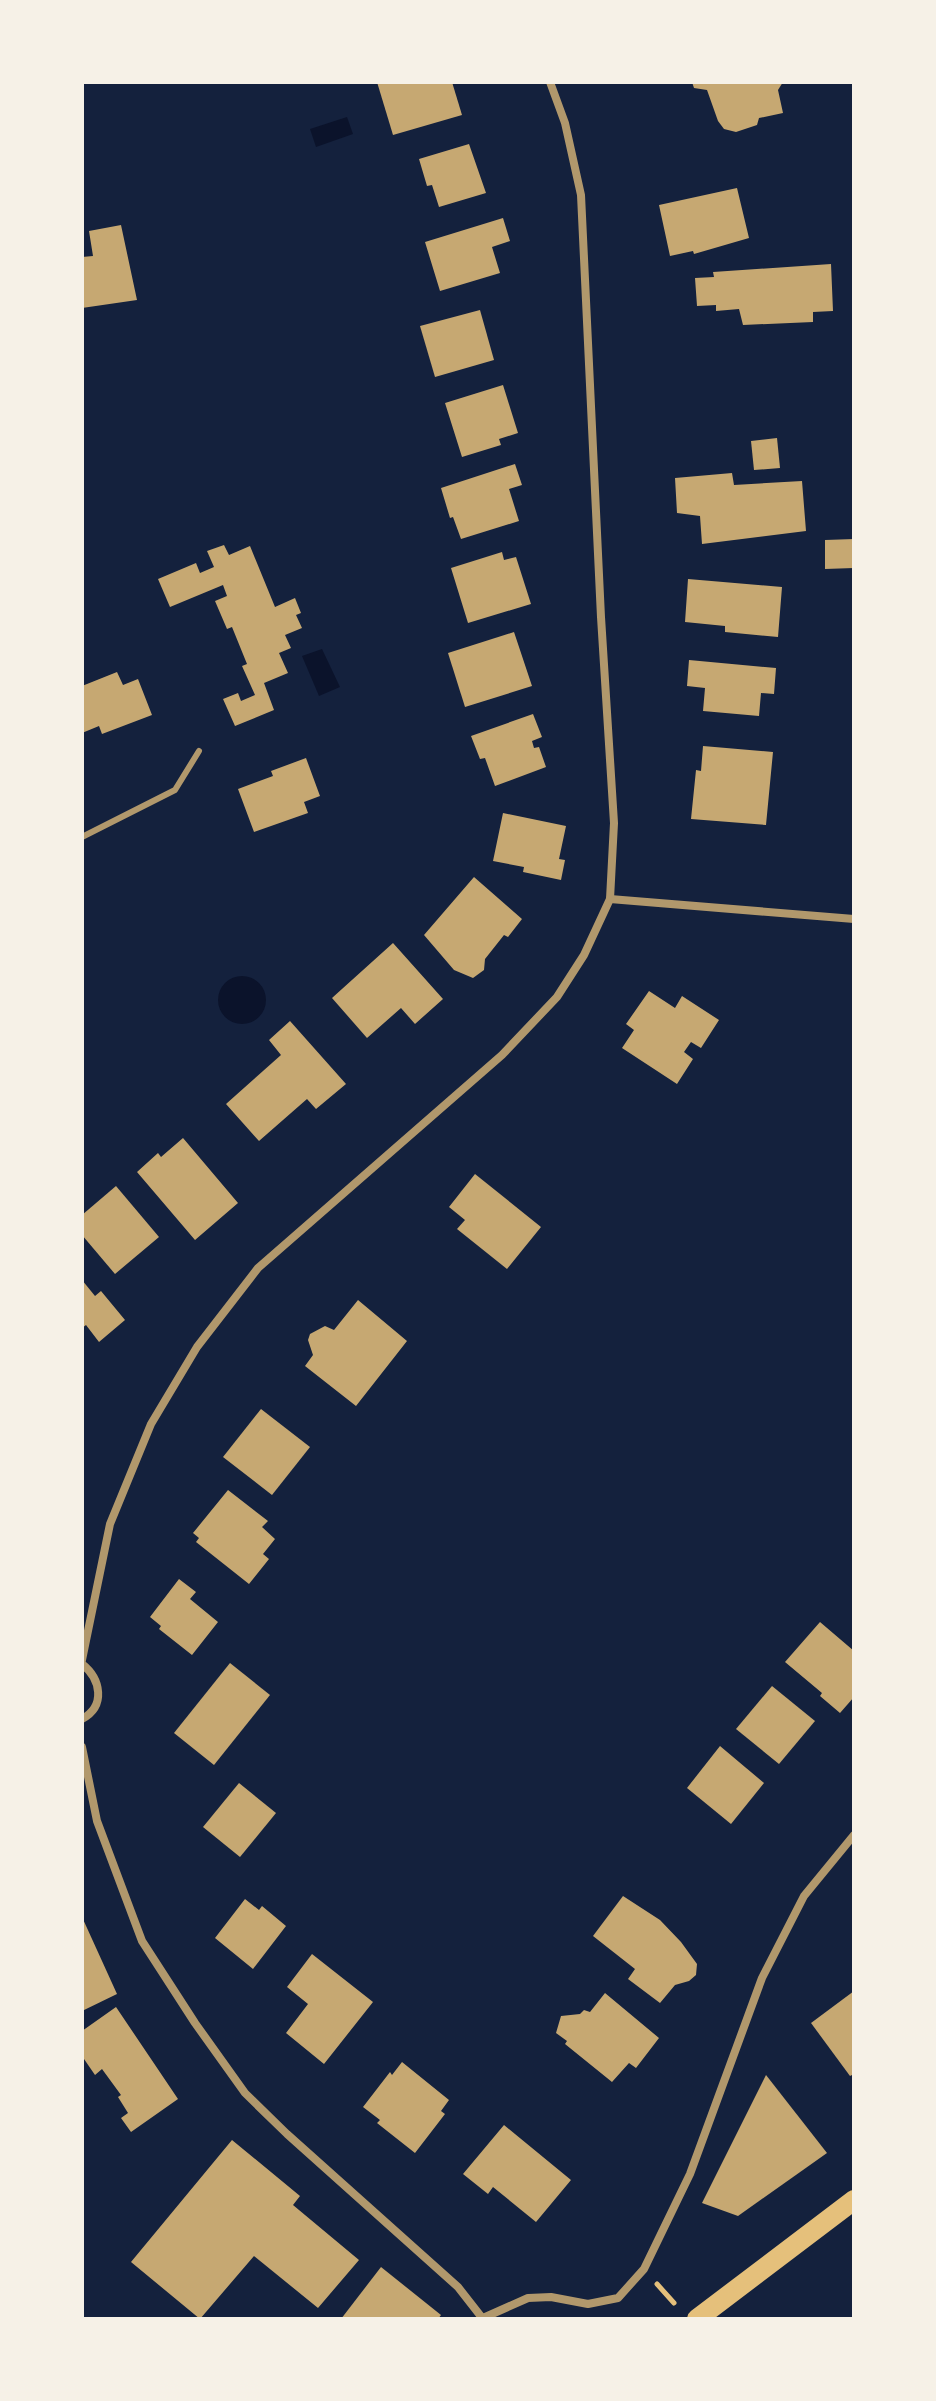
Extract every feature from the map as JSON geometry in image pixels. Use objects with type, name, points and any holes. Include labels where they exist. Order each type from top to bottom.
[{"type":"main road","points":[[697,2319],[854,2200]]},
{"type":"street","points":[[82,1719],[96,1706],[99,1694],[97,1682],[82,1662],[110,1524],[151,1424],[197,1347],[258,1268],[502,1055],[557,997],[584,955],[610,899],[614,823],[581,195],[565,123],[550,82]]},
{"type":"street","points":[[610,899],[854,919]]},
{"type":"street","points":[[82,1747],[97,1821],[142,1941],[195,2023],[245,2093],[458,2287],[483,2319],[528,2298],[551,2297],[588,2304],[618,2298],[644,2269],[690,2174],[762,1978],[804,1896],[854,1835]]},
{"type":"lane","points":[[82,837],[175,790],[199,751]]},
{"type":"path","points":[[644,2269],[679,2309]]},
{"type":"water","points":[[347,117],[353,134],[316,147],[310,129]]},
{"type":"water","points":[[322,649],[340,687],[319,696],[302,656]]},
{"type":"water","points":[[242,976],[259,983],[266,1000],[259,1017],[242,1024],[225,1017],[218,1000],[225,983]]},
{"type":"building","points":[[377,82],[452,82],[462,115],[393,135]]},
{"type":"building","points":[[692,82],[783,82],[778,90],[783,113],[759,118],[757,125],[736,132],[724,129],[707,90],[694,88]]},
{"type":"building","points":[[469,144],[486,193],[439,207],[432,185],[427,186],[419,159]]},
{"type":"building","points":[[737,188],[749,238],[694,254],[693,251],[670,256],[659,205]]},
{"type":"building","points":[[503,218],[510,241],[492,247],[500,273],[440,291],[425,242]]},
{"type":"building","points":[[121,225],[137,300],[82,308],[82,257],[93,256],[89,231]]},
{"type":"building","points":[[831,264],[833,311],[813,312],[813,322],[743,325],[739,309],[716,311],[716,305],[697,306],[695,278],[714,277],[713,272]]},
{"type":"building","points":[[480,310],[494,360],[435,377],[420,326]]},
{"type":"building","points":[[503,385],[518,433],[499,439],[501,445],[462,457],[445,403]]},
{"type":"building","points":[[777,438],[780,468],[754,470],[751,441]]},
{"type":"building","points":[[515,464],[522,485],[509,489],[519,521],[461,539],[453,517],[450,518],[441,488]]},
{"type":"building","points":[[732,473],[734,485],[802,481],[806,531],[702,544],[700,516],[677,513],[675,478]]},
{"type":"building","points":[[854,539],[854,568],[825,569],[825,540]]},
{"type":"building","points":[[224,545],[229,555],[250,546],[275,607],[295,598],[301,613],[296,615],[302,628],[285,635],[291,648],[279,653],[288,673],[264,683],[274,710],[235,726],[223,699],[238,693],[241,701],[255,695],[242,666],[247,664],[232,627],[227,629],[215,601],[227,596],[223,585],[170,607],[158,579],[196,563],[200,573],[214,567],[207,551]]},
{"type":"building","points":[[502,552],[504,560],[516,557],[531,604],[468,623],[451,568]]},
{"type":"building","points":[[688,579],[782,587],[778,637],[725,632],[725,626],[685,622]]},
{"type":"building","points":[[514,632],[532,686],[465,707],[448,653]]},
{"type":"building","points":[[689,660],[776,668],[774,694],[761,693],[759,716],[703,711],[705,688],[687,686]]},
{"type":"building","points":[[117,672],[123,685],[138,679],[152,715],[102,734],[99,726],[82,733],[82,686]]},
{"type":"building","points":[[533,714],[542,737],[532,741],[534,748],[539,747],[546,767],[495,786],[485,758],[480,759],[471,736]]},
{"type":"building","points":[[703,746],[773,752],[766,825],[691,819],[696,770],[701,771]]},
{"type":"building","points":[[306,758],[320,796],[304,802],[308,813],[254,832],[238,789],[273,776],[271,771]]},
{"type":"building","points":[[503,813],[566,826],[559,859],[565,860],[561,880],[523,872],[524,867],[493,861]]},
{"type":"building","points":[[474,877],[522,919],[508,937],[504,935],[485,959],[484,970],[473,978],[454,970],[424,935]]},
{"type":"building","points":[[393,943],[443,999],[415,1024],[401,1008],[367,1038],[332,998]]},
{"type":"building","points":[[649,991],[675,1008],[682,996],[719,1020],[701,1048],[691,1042],[684,1052],[693,1059],[677,1084],[622,1048],[634,1030],[626,1024]]},
{"type":"building","points":[[290,1021],[346,1084],[316,1109],[307,1099],[259,1141],[226,1104],[281,1055],[269,1040]]},
{"type":"building","points":[[183,1138],[238,1203],[195,1240],[137,1172],[158,1153],[161,1157]]},
{"type":"building","points":[[475,1174],[541,1227],[507,1269],[457,1229],[465,1220],[449,1207]]},
{"type":"building","points":[[116,1186],[159,1237],[115,1274],[82,1235],[82,1215]]},
{"type":"building","points":[[82,1280],[95,1296],[101,1291],[125,1320],[99,1342],[86,1325],[82,1328]]},
{"type":"building","points":[[358,1300],[407,1341],[356,1406],[305,1366],[313,1355],[308,1340],[310,1334],[325,1326],[334,1330]]},
{"type":"building","points":[[261,1409],[310,1447],[272,1495],[223,1457]]},
{"type":"building","points":[[228,1490],[268,1521],[262,1527],[275,1539],[263,1554],[269,1559],[249,1584],[196,1542],[199,1538],[193,1533]]},
{"type":"building","points":[[179,1579],[196,1592],[190,1599],[218,1622],[192,1655],[159,1629],[161,1626],[150,1617]]},
{"type":"building","points":[[820,1622],[854,1651],[854,1697],[840,1713],[820,1696],[822,1693],[785,1662]]},
{"type":"building","points":[[230,1663],[270,1695],[214,1765],[174,1733]]},
{"type":"building","points":[[772,1686],[815,1721],[779,1764],[736,1729]]},
{"type":"building","points":[[720,1746],[764,1783],[731,1824],[687,1788]]},
{"type":"building","points":[[239,1783],[276,1813],[240,1857],[203,1827]]},
{"type":"building","points":[[623,1896],[660,1920],[697,1964],[696,1975],[689,1981],[675,1985],[660,2003],[628,1979],[635,1969],[593,1936]]},
{"type":"building","points":[[245,1899],[259,1910],[262,1906],[286,1926],[253,1969],[215,1938]]},
{"type":"building","points":[[82,1917],[117,1994],[82,2011]]},
{"type":"building","points":[[312,1954],[373,2002],[324,2064],[286,2033],[308,2004],[287,1987]]},
{"type":"building","points":[[854,1991],[854,2074],[850,2076],[811,2023]]},
{"type":"building","points":[[605,1993],[659,2038],[636,2068],[629,2063],[612,2082],[556,2033],[561,2016],[580,2014],[584,2010],[590,2012]]},
{"type":"building","points":[[116,2007],[178,2099],[131,2132],[121,2118],[128,2113],[118,2097],[121,2095],[102,2069],[95,2075],[84,2059],[82,2061],[82,2031]]},
{"type":"building","points":[[402,2062],[449,2100],[441,2111],[445,2114],[415,2153],[377,2123],[380,2120],[363,2107],[390,2072],[392,2075]]},
{"type":"building","points":[[766,2075],[827,2153],[738,2216],[702,2203]]},
{"type":"building","points":[[504,2125],[571,2180],[536,2222],[493,2187],[488,2194],[463,2174]]},
{"type":"building","points":[[232,2140],[300,2196],[293,2205],[359,2260],[318,2308],[254,2256],[200,2319],[131,2262]]},
{"type":"building","points":[[381,2267],[441,2315],[438,2319],[341,2319]]}]
